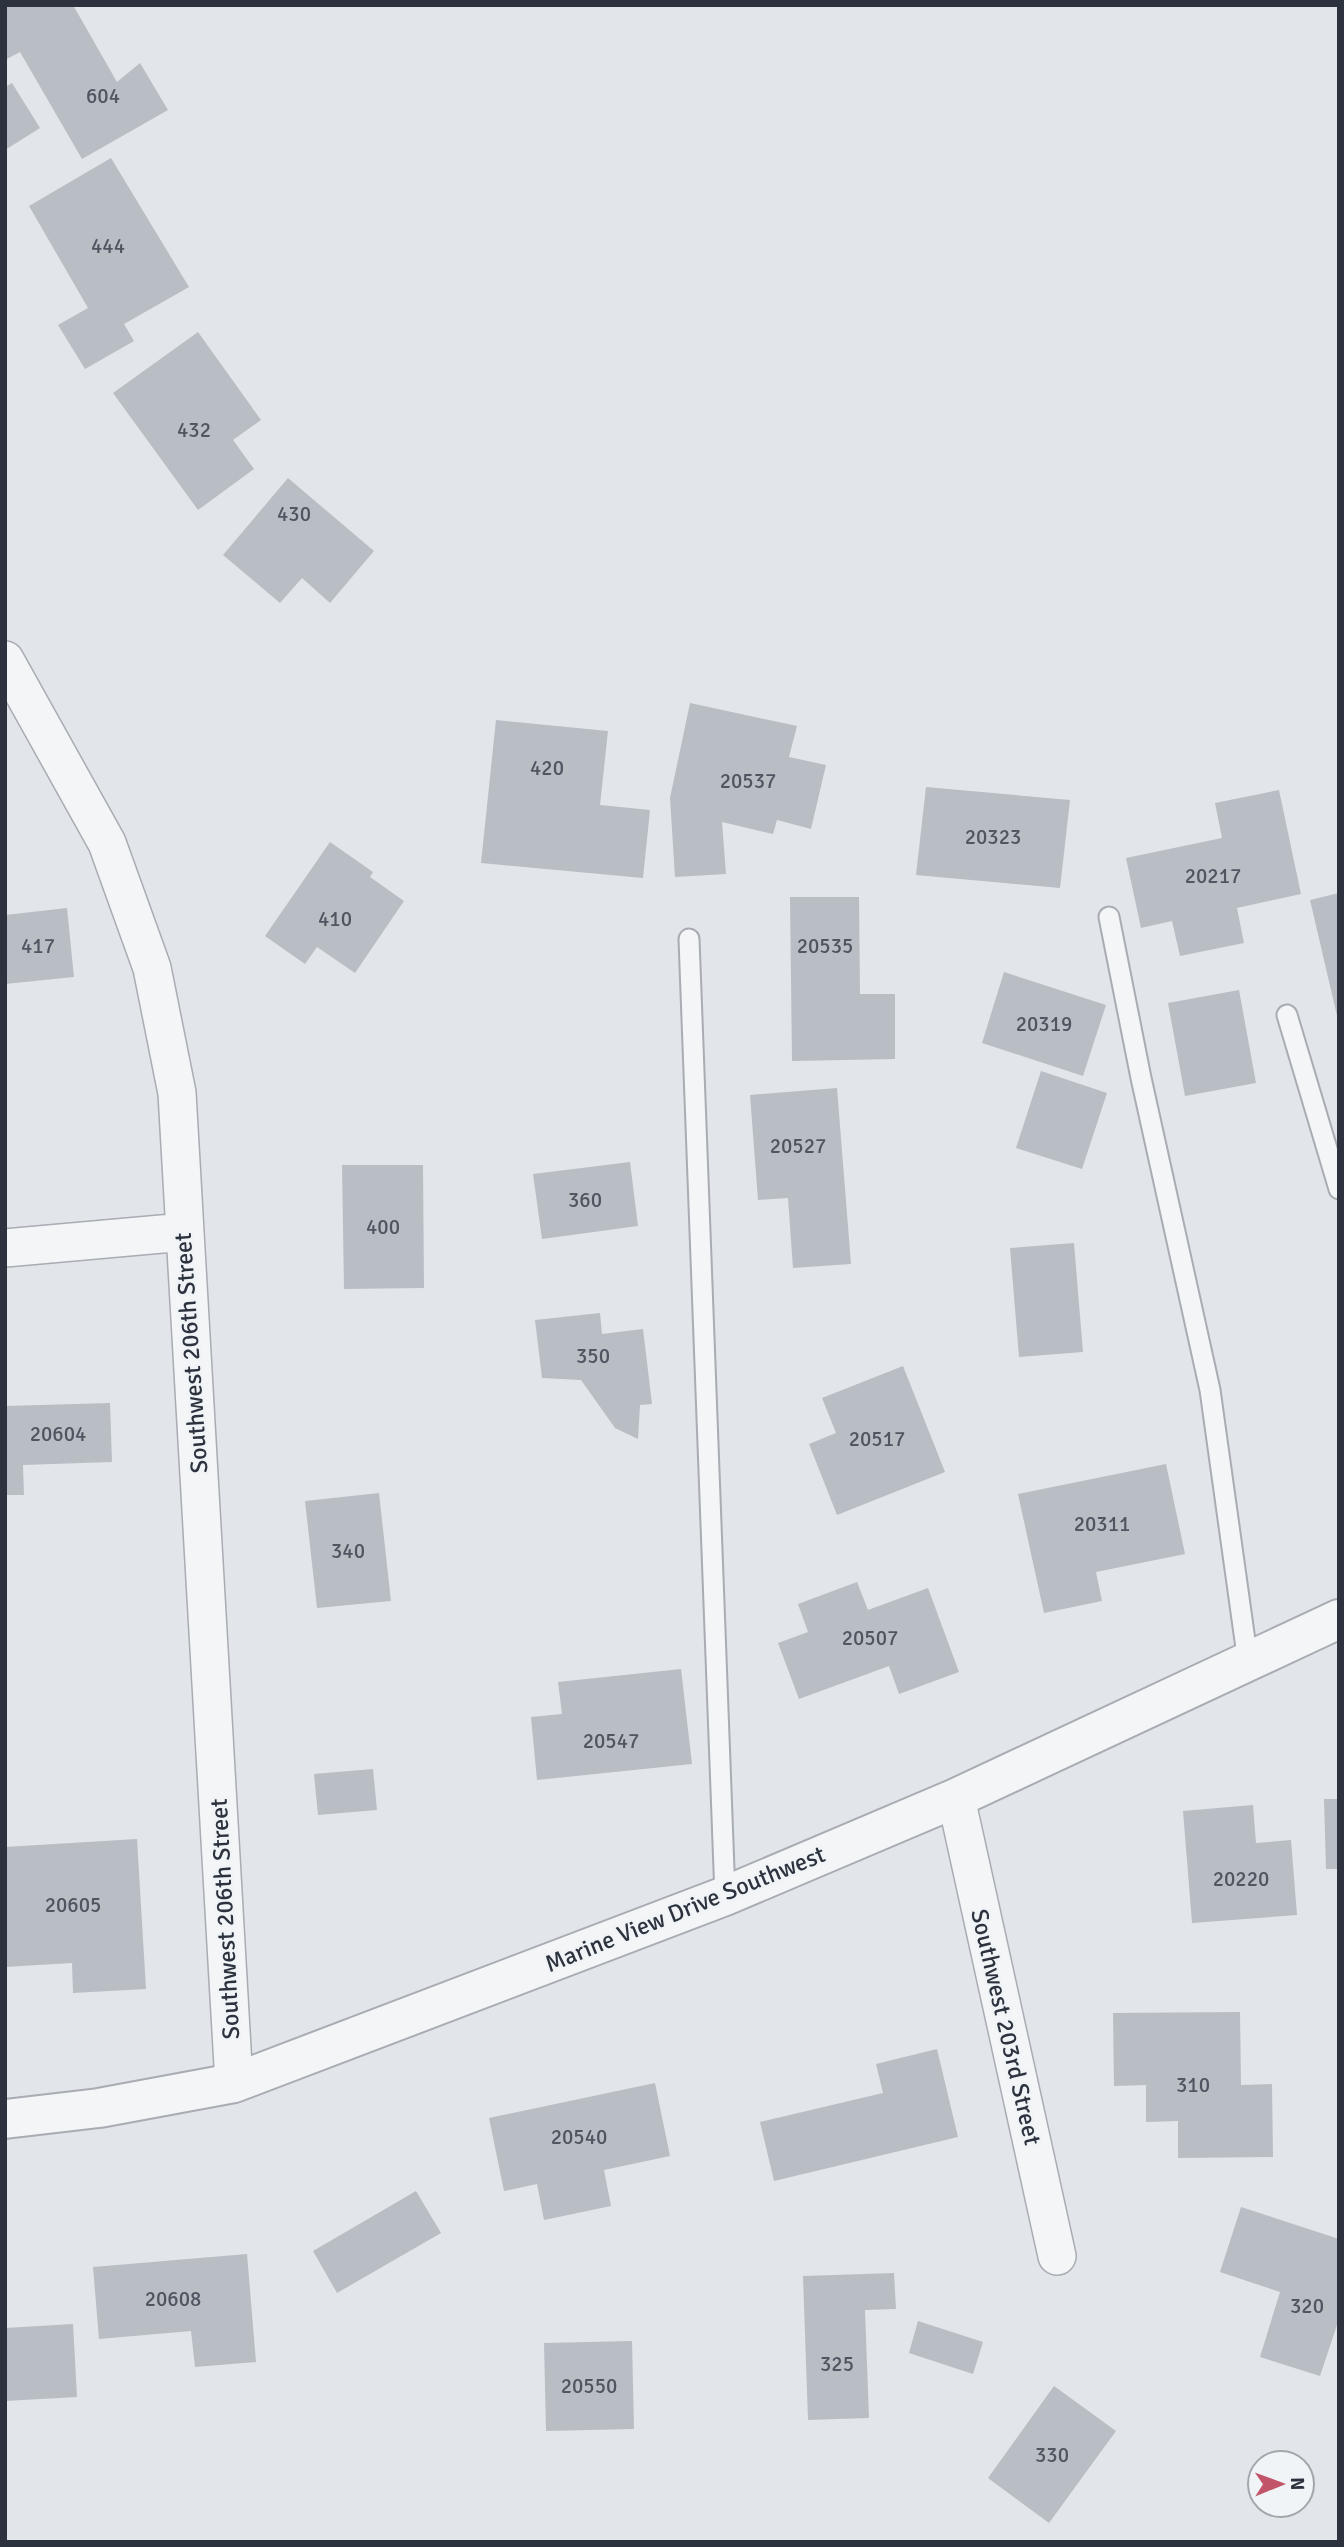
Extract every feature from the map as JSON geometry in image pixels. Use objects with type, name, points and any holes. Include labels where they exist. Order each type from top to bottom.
[{"type":"street","name":"Southwest 206th Street","points":[[5,660],[107,843],[152,968],[177,1093],[234,2083]]},
{"type":"street","points":[[5,1248],[184,1232]]},
{"type":"street","name":"Marine View Drive Southwest","points":[[5,2119],[99,2108],[234,2083],[725,1896],[956,1798],[1339,1619]]},
{"type":"street","name":"Southwest 203rd Street","points":[[956,1798],[1057,2256]]},
{"type":"lane","points":[[1109,917],[1141,1078],[1210,1390],[1248,1662]]},
{"type":"lane","points":[[689,939],[725,1896]]},
{"type":"lane","points":[[1287,1015],[1339,1189]]},
{"type":"building","points":[[5,5],[73,5],[117,82],[140,63],[168,110],[82,159],[20,52],[5,60]]},
{"type":"building","points":[[12,83],[40,128],[5,150],[5,87]]},
{"type":"building","points":[[111,158],[189,287],[124,324],[134,341],[85,369],[58,325],[88,308],[29,206]]},
{"type":"building","points":[[198,332],[261,420],[233,440],[254,469],[198,510],[113,393]]},
{"type":"building","points":[[288,478],[374,551],[330,603],[302,578],[280,603],[223,555]]},
{"type":"building","points":[[690,703],[797,726],[789,757],[826,765],[811,829],[777,820],[773,834],[722,822],[726,874],[675,877],[670,798]]},
{"type":"building","points":[[496,720],[608,731],[600,805],[650,810],[643,878],[481,863]]},
{"type":"building","points":[[926,787],[1070,800],[1060,888],[916,875]]},
{"type":"building","points":[[1279,790],[1301,894],[1237,908],[1244,943],[1180,956],[1172,921],[1141,928],[1126,858],[1222,838],[1215,803]]},
{"type":"building","points":[[330,842],[373,872],[370,877],[404,901],[355,973],[317,947],[305,964],[265,936]]},
{"type":"building","points":[[1339,893],[1339,1020],[1338,1020],[1310,900]]},
{"type":"building","points":[[790,897],[859,897],[860,994],[895,994],[895,1059],[792,1061]]},
{"type":"building","points":[[67,908],[74,977],[5,984],[5,915]]},
{"type":"building","points":[[1004,972],[1106,1005],[1083,1076],[982,1043]]},
{"type":"building","points":[[1239,990],[1256,1083],[1185,1096],[1168,1003]]},
{"type":"building","points":[[1041,1071],[1107,1093],[1082,1169],[1016,1148]]},
{"type":"building","points":[[837,1088],[851,1264],[793,1268],[788,1198],[758,1200],[750,1095]]},
{"type":"building","points":[[630,1162],[638,1226],[542,1239],[533,1174]]},
{"type":"building","points":[[342,1165],[423,1165],[424,1288],[344,1289]]},
{"type":"building","points":[[1074,1243],[1083,1352],[1019,1357],[1010,1248]]},
{"type":"building","points":[[600,1313],[602,1334],[643,1329],[652,1404],[640,1405],[638,1439],[615,1428],[581,1380],[542,1378],[535,1320]]},
{"type":"building","points":[[903,1366],[945,1472],[837,1515],[809,1444],[836,1433],[822,1398]]},
{"type":"building","points":[[110,1403],[112,1462],[23,1465],[24,1495],[5,1495],[5,1406]]},
{"type":"building","points":[[1166,1464],[1185,1554],[1096,1572],[1102,1601],[1044,1613],[1018,1494]]},
{"type":"building","points":[[379,1493],[391,1601],[317,1608],[305,1501]]},
{"type":"building","points":[[857,1582],[868,1610],[928,1588],[959,1672],[899,1694],[889,1666],[799,1699],[778,1643],[808,1632],[798,1604]]},
{"type":"building","points":[[681,1669],[692,1764],[537,1780],[531,1717],[562,1714],[558,1682]]},
{"type":"building","points":[[373,1769],[377,1810],[318,1815],[314,1774]]},
{"type":"building","points":[[1324,1799],[1339,1799],[1339,1869],[1326,1869]]},
{"type":"building","points":[[1253,1805],[1256,1843],[1291,1840],[1297,1915],[1192,1923],[1183,1811]]},
{"type":"building","points":[[137,1839],[146,1989],[73,1993],[72,1963],[5,1967],[5,1847]]},
{"type":"building","points":[[1240,2012],[1241,2085],[1272,2084],[1273,2157],[1178,2158],[1178,2121],[1146,2122],[1146,2085],[1114,2086],[1113,2013]]},
{"type":"building","points":[[937,2049],[958,2137],[774,2181],[760,2122],[883,2093],[876,2064]]},
{"type":"building","points":[[655,2083],[670,2156],[604,2170],[611,2206],[544,2220],[537,2184],[504,2191],[489,2118]]},
{"type":"building","points":[[416,2191],[441,2233],[337,2293],[313,2251]]},
{"type":"building","points":[[1241,2207],[1339,2239],[1339,2319],[1320,2376],[1260,2357],[1280,2292],[1220,2272]]},
{"type":"building","points":[[247,2254],[256,2362],[195,2367],[191,2331],[99,2339],[93,2267]]},
{"type":"building","points":[[894,2273],[896,2309],[865,2310],[869,2418],[808,2420],[803,2276]]},
{"type":"building","points":[[918,2321],[983,2342],[973,2374],[909,2353]]},
{"type":"building","points":[[73,2324],[77,2397],[5,2401],[5,2328]]},
{"type":"building","points":[[632,2341],[634,2429],[546,2431],[544,2343]]},
{"type":"building","points":[[1054,2386],[1116,2431],[1049,2523],[988,2478]]}]
